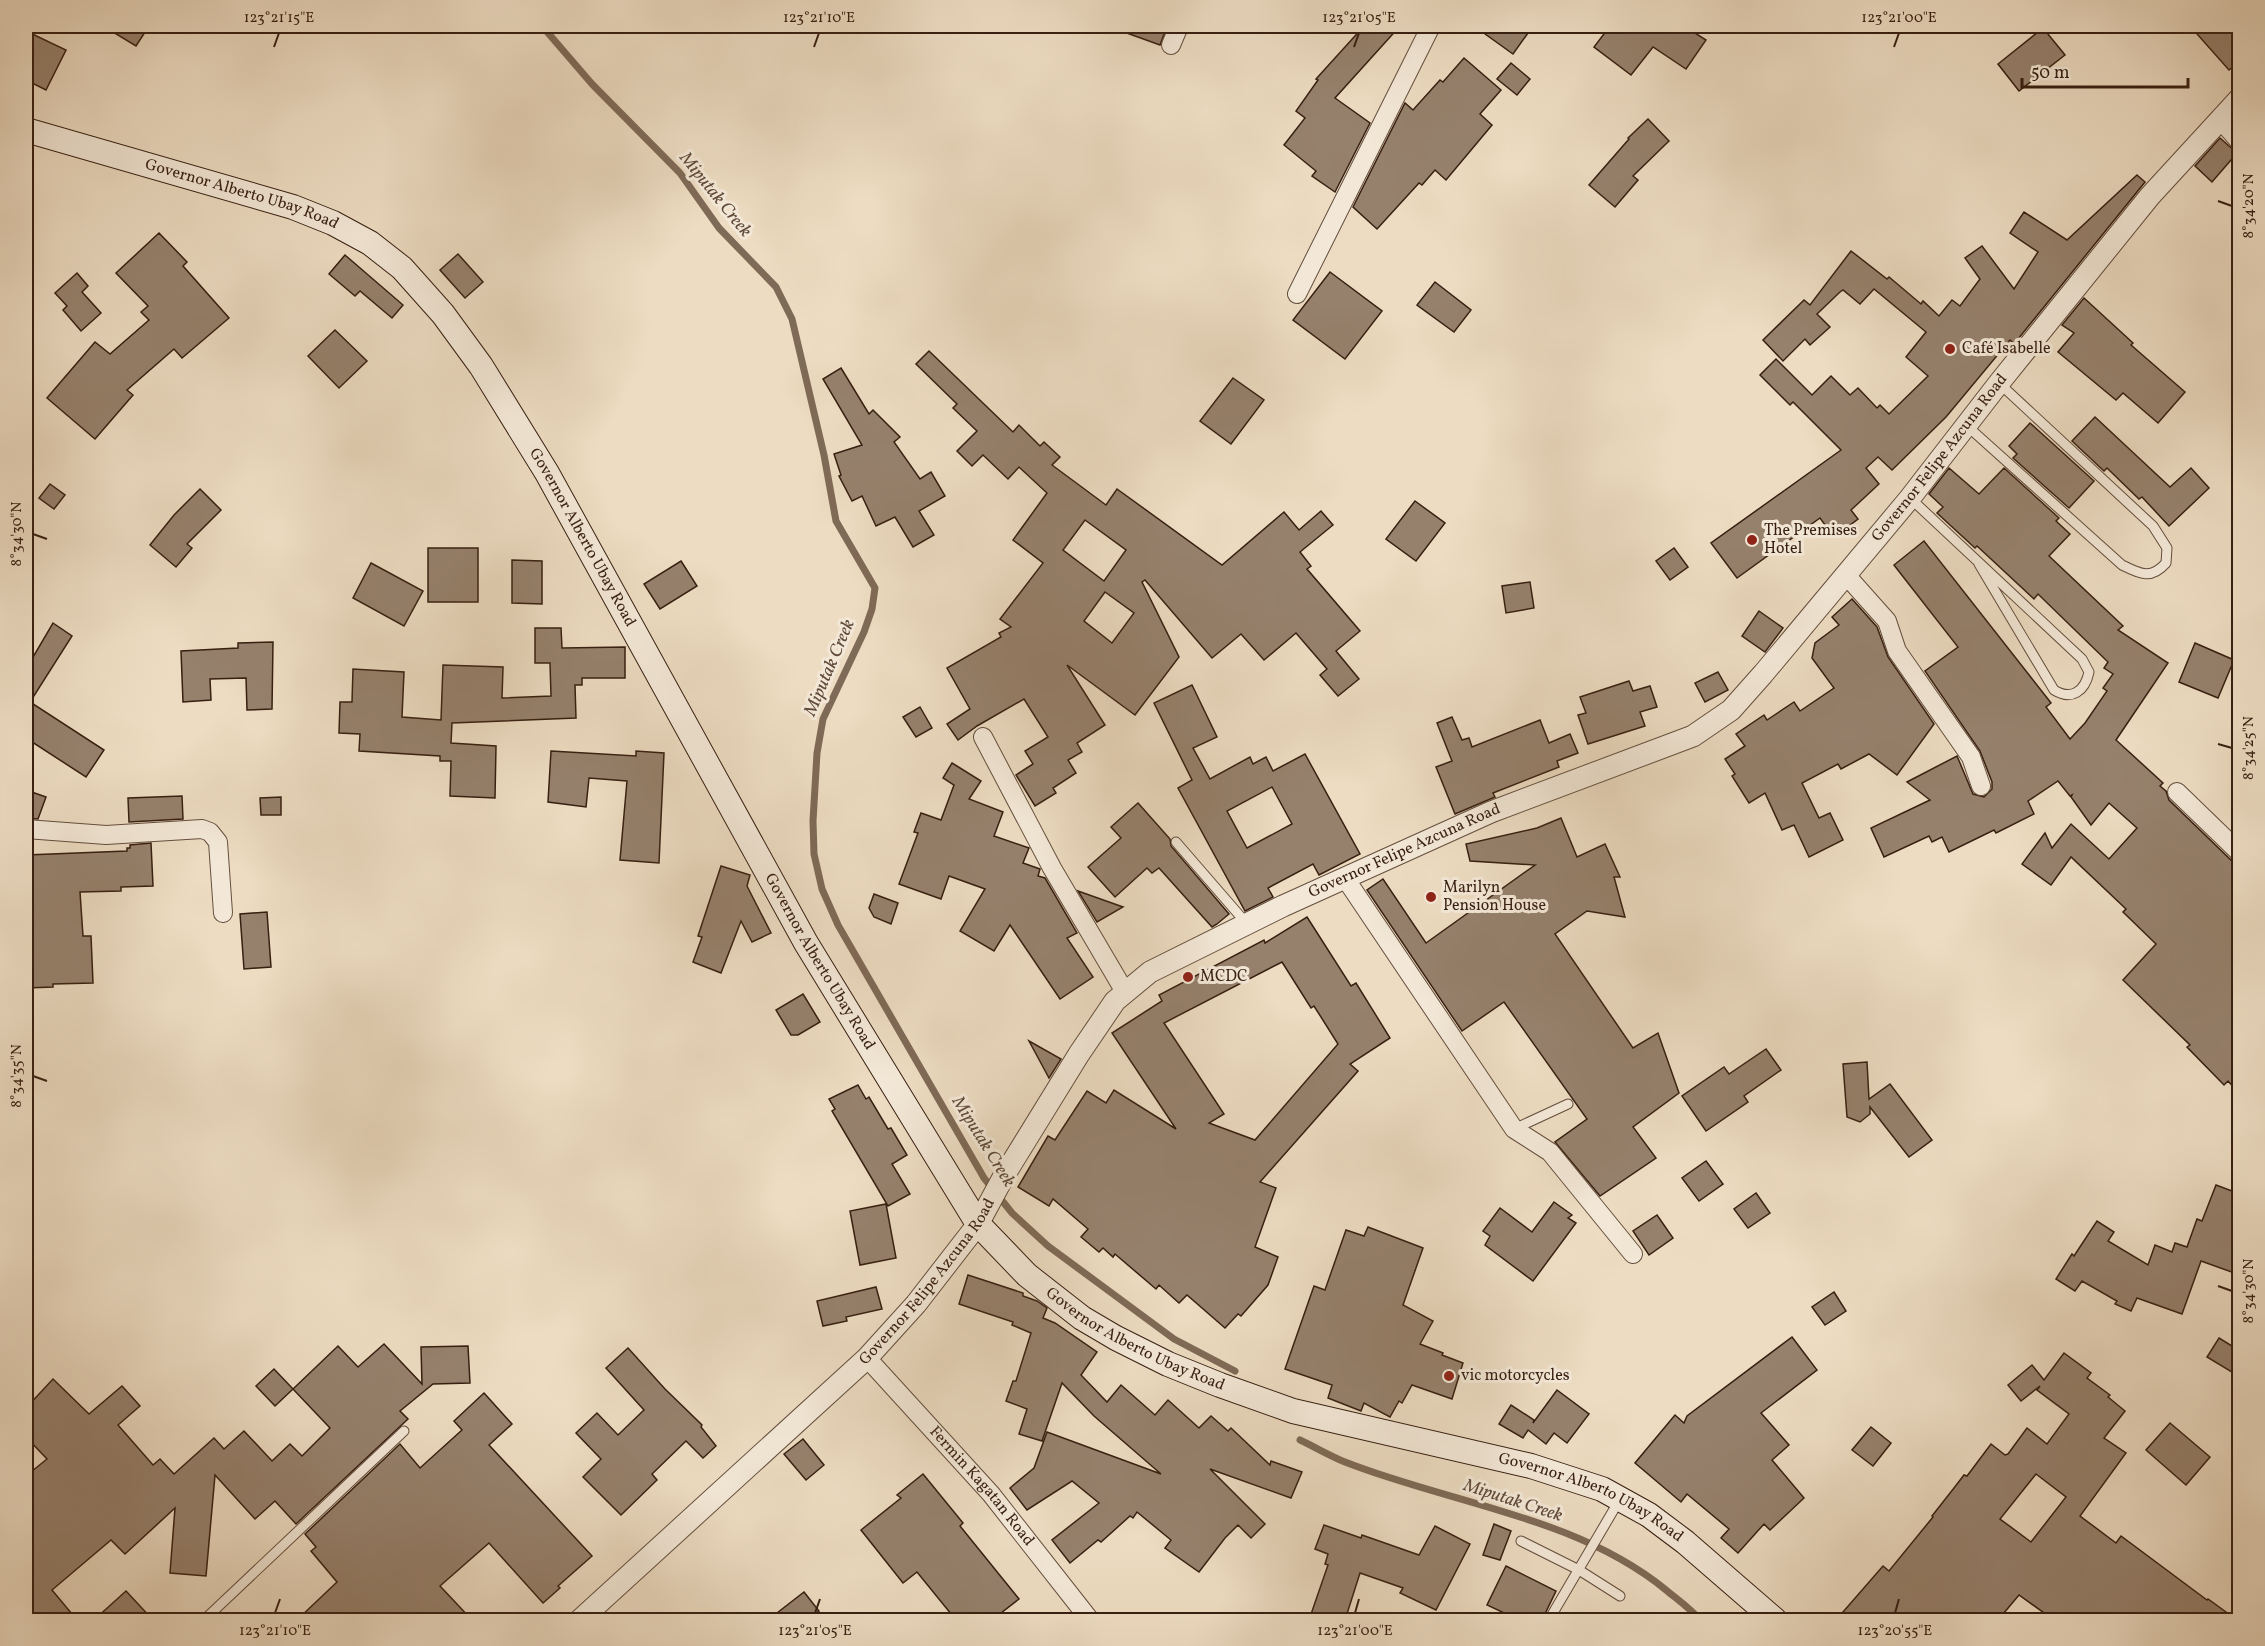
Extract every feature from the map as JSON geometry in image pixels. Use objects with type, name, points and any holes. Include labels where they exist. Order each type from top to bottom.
[{"type":"main road","name":"Governor Alberto Ubay Road","points":[[26,130],[293,207],[333,223],[370,243],[402,268],[443,314],[481,366],[547,473],[806,943],[978,1224],[1027,1275],[1082,1318],[1116,1338],[1168,1364],[1293,1411],[1532,1466],[1602,1489],[1649,1515],[1685,1542],[1775,1620]]},
{"type":"street","points":[[1171,45],[1179,26]]},
{"type":"street","points":[[1297,294],[1431,26]]},
{"type":"street","name":"Governor Felipe Azcuna Road","points":[[580,1620],[867,1358],[916,1304],[978,1224],[1005,1174],[1079,1054],[1115,1001],[1150,972],[1345,878],[1491,812],[1693,736],[1731,710],[1910,498],[1999,383],[2150,196],[2240,98]]},
{"type":"street","points":[[2220,119],[2240,142]]},
{"type":"street","points":[[1846,574],[1887,621],[1898,651],[1971,757],[1981,786]]},
{"type":"street","points":[[983,737],[1052,868],[1125,992]]},
{"type":"street","points":[[2177,792],[2240,853]]},
{"type":"street","points":[[26,829],[106,834],[202,829],[210,832],[218,842],[223,913]]},
{"type":"street","points":[[1345,878],[1514,1129],[1550,1152],[1633,1254]]},
{"type":"street","name":"Fermin Kagatan Road","points":[[867,1358],[991,1494],[1090,1620]]},
{"type":"lane","points":[[1966,425],[2122,565],[2134,571],[2150,574],[2157,573],[2166,563],[2167,548],[2153,526],[1999,383]]},
{"type":"lane","points":[[1910,498],[2087,665],[2088,679],[2079,693],[2069,696],[2054,690],[1979,564]]},
{"type":"lane","points":[[1176,842],[1247,924]]},
{"type":"lane","points":[[1514,1129],[1568,1104]]},
{"type":"lane","points":[[204,1620],[404,1431]]},
{"type":"lane","points":[[1553,1613],[1620,1499]]},
{"type":"lane","points":[[1521,1541],[1579,1570],[1620,1596]]},
{"type":"building","points":[[103,26],[149,26],[136,46]]},
{"type":"building","points":[[1114,26],[1167,26],[1160,45],[1113,28]]},
{"type":"building","points":[[1364,26],[1400,26],[1335,98],[1370,123],[1335,192],[1312,176],[1316,171],[1284,145],[1305,118],[1296,111],[1318,80],[1316,79]]},
{"type":"building","points":[[1474,26],[1533,26],[1513,54]]},
{"type":"building","points":[[1610,26],[1684,26],[1706,40],[1686,69],[1653,47],[1631,75],[1594,47]]},
{"type":"building","points":[[2190,26],[2240,26],[2240,61],[2229,70]]},
{"type":"building","points":[[2043,28],[2065,55],[2019,91],[1998,64]]},
{"type":"building","points":[[26,31],[66,50],[46,90],[26,80]]},
{"type":"building","points":[[1464,58],[1501,90],[1480,114],[1492,125],[1446,180],[1435,170],[1422,185],[1419,183],[1377,229],[1353,207],[1405,103],[1413,110],[1440,80],[1443,82]]},
{"type":"building","points":[[1511,63],[1530,79],[1517,95],[1497,79]]},
{"type":"building","points":[[1648,119],[1669,141],[1633,176],[1638,180],[1615,207],[1589,185],[1628,138]]},
{"type":"building","points":[[2220,138],[2237,153],[2212,182],[2195,166]]},
{"type":"building","points":[[2137,175],[2145,182],[2014,344],[2010,340],[1946,417],[1892,470],[1878,457],[1866,468],[1879,484],[1851,510],[1858,519],[1834,537],[1820,518],[1737,578],[1711,543],[1841,450],[1793,402],[1790,405],[1760,375],[1776,359],[1812,395],[1831,376],[1850,395],[1858,388],[1877,408],[1880,405],[1889,414],[1928,376],[1906,357],[1926,332],[1874,289],[1860,304],[1843,290],[1840,292],[1817,314],[1830,327],[1810,345],[1805,339],[1783,361],[1763,340],[1804,300],[1810,305],[1851,251],[1887,279],[1889,277],[1921,304],[1923,301],[1939,316],[1952,300],[1960,306],[1980,279],[1965,258],[1982,246],[2014,289],[2038,252],[2010,233],[2024,212],[2067,240]]},
{"type":"building","points":[[159,233],[187,262],[183,266],[229,318],[182,358],[174,349],[127,390],[133,395],[95,439],[47,398],[95,342],[110,354],[149,320],[141,312],[148,306],[116,273]]},
{"type":"building","points":[[458,254],[483,282],[465,298],[440,270]]},
{"type":"building","points":[[345,255],[403,305],[392,318],[360,291],[355,296],[329,274]]},
{"type":"building","points":[[1330,272],[1382,311],[1345,359],[1293,320]]},
{"type":"building","points":[[77,273],[88,286],[82,292],[101,313],[81,331],[63,310],[67,306],[55,293]]},
{"type":"building","points":[[1435,282],[1471,310],[1454,332],[1417,305]]},
{"type":"building","points":[[2084,298],[2133,343],[2131,345],[2185,392],[2158,423],[2123,393],[2116,400],[2058,352],[2074,333],[2062,325]]},
{"type":"building","points":[[335,330],[367,361],[339,388],[308,356]]},
{"type":"building","points":[[929,351],[1013,432],[1019,425],[1040,446],[1044,442],[1060,457],[1052,465],[1106,505],[1117,489],[1222,565],[1284,512],[1299,530],[1321,511],[1333,525],[1300,552],[1311,566],[1307,569],[1360,631],[1336,651],[1359,679],[1338,696],[1320,675],[1327,669],[1296,633],[1264,660],[1241,634],[1212,658],[1145,580],[1142,582],[1179,657],[1135,715],[1067,665],[1105,725],[1077,743],[1082,752],[1068,760],[1076,773],[1053,788],[1056,793],[1035,806],[1016,775],[1033,764],[1025,751],[1048,737],[1024,699],[977,726],[958,740],[947,724],[970,709],[947,668],[1001,637],[999,633],[1011,627],[1000,619],[1043,563],[1013,540],[1047,493],[1019,467],[1008,479],[983,455],[972,466],[957,451],[977,431],[953,408],[957,404],[916,364]],"holes":[[[1085,520],[1126,550],[1104,581],[1063,550]],[[1105,592],[1134,613],[1112,643],[1084,621]]]},
{"type":"building","points":[[841,368],[869,414],[873,410],[900,437],[894,442],[920,479],[931,472],[945,496],[919,511],[934,535],[913,547],[895,517],[876,526],[862,496],[852,501],[839,476],[841,475],[834,454],[862,445],[823,379]]},
{"type":"building","points":[[1233,378],[1264,400],[1231,444],[1200,421]]},
{"type":"building","points":[[2095,417],[2170,487],[2191,468],[2209,488],[2169,526],[2142,497],[2139,499],[2107,468],[2104,471],[2072,441]]},
{"type":"building","points":[[2030,423],[2094,481],[2069,508],[2013,458],[2017,454],[2009,446]]},
{"type":"building","points":[[1949,468],[1979,494],[2004,468],[2059,518],[2056,521],[2070,534],[2049,556],[2123,626],[2118,630],[2168,663],[2116,740],[2163,783],[2160,786],[2166,791],[2169,800],[2232,861],[2240,864],[2240,1094],[2228,1081],[2224,1085],[2187,1047],[2190,1045],[2123,980],[2156,944],[2123,912],[2126,909],[2071,857],[2051,885],[2022,864],[2045,833],[2052,848],[2071,824],[2109,859],[2137,828],[2109,803],[2091,825],[2071,797],[2072,795],[2070,796],[2058,781],[2028,801],[2034,814],[1996,833],[1994,830],[1949,852],[1942,837],[1932,842],[1929,836],[1884,857],[1871,828],[1930,800],[1907,782],[1957,756],[1973,794],[1984,797],[1992,789],[1992,782],[1980,751],[1925,671],[1958,647],[1894,565],[1924,541],[2051,703],[2046,707],[2070,739],[2085,723],[2107,691],[2103,688],[2113,674],[2104,668],[2108,662],[2038,594],[2034,599],[1977,546],[1975,548],[1937,513],[1943,507],[1929,494]]},
{"type":"building","points":[[50,484],[65,495],[54,509],[39,498]]},
{"type":"building","points":[[200,489],[221,510],[187,544],[192,548],[176,567],[150,545],[174,515]]},
{"type":"building","points":[[1415,501],[1445,523],[1416,561],[1386,539]]},
{"type":"building","points":[[428,548],[478,548],[478,602],[428,602]]},
{"type":"building","points":[[1674,548],[1688,567],[1670,580],[1656,561]]},
{"type":"building","points":[[512,560],[542,561],[542,604],[512,603]]},
{"type":"building","points":[[681,561],[697,586],[660,609],[644,584]]},
{"type":"building","points":[[371,563],[423,591],[404,626],[353,598]]},
{"type":"building","points":[[1530,582],[1534,608],[1506,613],[1502,586]]},
{"type":"building","points":[[1852,599],[1877,627],[1888,657],[1934,724],[1897,775],[1869,754],[1841,769],[1838,764],[1802,783],[1819,818],[1830,813],[1843,840],[1809,857],[1794,825],[1782,830],[1765,793],[1749,803],[1732,776],[1735,774],[1725,759],[1745,746],[1736,734],[1764,715],[1767,720],[1794,702],[1800,711],[1834,688],[1812,658],[1815,643],[1839,625],[1832,617]]},
{"type":"building","points":[[1759,611],[1783,628],[1765,652],[1742,636]]},
{"type":"building","points":[[53,623],[72,636],[30,702],[104,750],[86,777],[26,738],[26,669]]},
{"type":"building","points":[[535,628],[561,628],[562,648],[625,647],[625,678],[582,678],[582,685],[575,685],[576,718],[452,723],[451,743],[496,746],[495,798],[450,796],[451,761],[440,761],[440,756],[359,751],[360,734],[339,733],[340,702],[352,702],[353,669],[404,672],[402,717],[441,720],[443,665],[503,667],[502,698],[551,696],[550,663],[535,663]]},
{"type":"building","points":[[273,642],[272,709],[247,710],[246,678],[210,679],[211,700],[183,702],[181,651],[238,648],[238,643]]},
{"type":"building","points":[[2195,643],[2234,660],[2218,698],[2179,682]]},
{"type":"building","points":[[1718,672],[1728,690],[1705,702],[1695,683]]},
{"type":"building","points":[[1629,681],[1633,691],[1650,686],[1657,707],[1640,712],[1645,726],[1588,744],[1578,715],[1586,713],[1580,697]]},
{"type":"building","points":[[1192,685],[1217,737],[1193,748],[1210,779],[1250,757],[1253,764],[1266,757],[1273,771],[1305,754],[1360,854],[1319,875],[1313,864],[1268,888],[1273,897],[1245,911],[1178,788],[1192,780],[1154,703]],"holes":[[[1272,787],[1292,824],[1247,848],[1227,811]]]},
{"type":"building","points":[[920,707],[932,728],[916,737],[903,717]]},
{"type":"building","points":[[1452,717],[1462,740],[1469,738],[1472,747],[1540,720],[1549,743],[1570,734],[1578,753],[1557,761],[1559,767],[1493,793],[1495,797],[1455,814],[1436,767],[1452,761],[1437,723]]},
{"type":"building","points":[[551,751],[636,756],[636,751],[664,753],[659,863],[620,860],[627,781],[589,778],[586,807],[548,802]]},
{"type":"building","points":[[952,763],[981,781],[969,799],[1003,812],[994,836],[1029,848],[1023,863],[1040,869],[1038,876],[1045,878],[1077,933],[1067,938],[1093,977],[1060,999],[1010,925],[994,951],[960,931],[985,889],[949,876],[941,899],[899,884],[918,833],[914,832],[921,813],[941,820],[954,785],[943,778]]},
{"type":"building","points":[[26,790],[46,797],[38,819],[26,818]]},
{"type":"building","points":[[182,796],[183,819],[129,822],[128,798]]},
{"type":"building","points":[[281,797],[281,815],[261,815],[260,798]]},
{"type":"building","points":[[1138,803],[1170,839],[1171,846],[1229,914],[1217,924],[1212,927],[1159,868],[1152,873],[1147,868],[1115,897],[1088,867],[1121,838],[1111,827]]},
{"type":"building","points":[[1561,818],[1577,857],[1605,844],[1620,877],[1614,877],[1625,917],[1587,911],[1555,934],[1633,1048],[1658,1033],[1679,1093],[1633,1127],[1656,1158],[1600,1196],[1555,1142],[1587,1119],[1504,1002],[1462,1031],[1367,890],[1383,879],[1426,943],[1535,865],[1470,861],[1466,844],[1537,828]]},
{"type":"building","points":[[151,843],[153,886],[121,887],[121,891],[80,892],[83,936],[91,936],[93,983],[53,984],[53,987],[26,988],[26,855],[127,851],[130,845]]},
{"type":"building","points":[[721,866],[750,875],[747,886],[771,933],[752,942],[741,921],[721,973],[693,962],[702,937],[698,936]]},
{"type":"building","points":[[1078,891],[1123,907],[1097,922]]},
{"type":"building","points":[[874,894],[898,903],[891,924],[874,917],[869,908]]},
{"type":"building","points":[[267,912],[271,967],[244,969],[240,914]]},
{"type":"building","points":[[1307,917],[1351,986],[1356,983],[1390,1038],[1350,1064],[1358,1071],[1260,1182],[1276,1188],[1255,1247],[1278,1257],[1268,1285],[1241,1316],[1238,1314],[1225,1328],[1187,1295],[1179,1303],[1159,1285],[1156,1289],[1115,1254],[1113,1257],[1103,1248],[1099,1252],[1081,1237],[1088,1229],[1053,1199],[1049,1206],[1018,1187],[1048,1136],[1055,1140],[1087,1091],[1106,1103],[1114,1090],[1176,1129],[1112,1033],[1162,1001],[1159,995],[1264,940],[1265,943]],"holes":[[[1282,962],[1311,1008],[1314,1006],[1338,1044],[1255,1140],[1209,1123],[1224,1114],[1164,1023]]]},
{"type":"building","points":[[803,994],[820,1022],[798,1035],[791,1035],[776,1010]]},
{"type":"building","points":[[1029,1041],[1061,1059],[1049,1078]]},
{"type":"building","points":[[1766,1049],[1781,1070],[1744,1096],[1748,1102],[1706,1131],[1682,1096],[1724,1067],[1729,1074]]},
{"type":"building","points":[[1867,1062],[1869,1099],[1890,1084],[1932,1140],[1909,1157],[1870,1107],[1870,1114],[1860,1122],[1847,1117],[1843,1064]]},
{"type":"building","points":[[858,1085],[866,1099],[869,1097],[888,1129],[891,1128],[907,1155],[892,1164],[910,1194],[888,1206],[832,1111],[835,1109],[829,1099]]},
{"type":"building","points":[[1706,1161],[1723,1184],[1699,1201],[1682,1178]]},
{"type":"building","points":[[2216,1185],[2240,1194],[2240,1275],[2201,1261],[2182,1314],[2137,1298],[2131,1311],[2115,1304],[2117,1301],[2082,1281],[2075,1291],[2056,1279],[2097,1221],[2114,1232],[2108,1241],[2148,1265],[2155,1245],[2172,1252],[2175,1243],[2187,1247],[2197,1219],[2202,1221]]},
{"type":"building","points":[[1756,1193],[1770,1213],[1748,1228],[1734,1209]]},
{"type":"building","points":[[1554,1202],[1572,1215],[1568,1218],[1576,1223],[1533,1281],[1485,1245],[1490,1236],[1483,1231],[1500,1208],[1532,1232]]},
{"type":"building","points":[[886,1204],[896,1258],[860,1265],[850,1211]]},
{"type":"building","points":[[1657,1215],[1673,1238],[1649,1255],[1633,1231]]},
{"type":"building","points":[[1368,1227],[1423,1248],[1403,1305],[1433,1321],[1420,1344],[1463,1363],[1452,1399],[1412,1385],[1402,1403],[1399,1401],[1390,1417],[1364,1403],[1361,1411],[1328,1398],[1332,1385],[1285,1369],[1314,1286],[1325,1290],[1346,1230],[1364,1236]]},
{"type":"building","points":[[968,1275],[1023,1293],[1023,1296],[1037,1301],[1047,1308],[1043,1318],[1055,1323],[1097,1352],[1081,1375],[1107,1402],[1121,1385],[1155,1415],[1168,1400],[1199,1428],[1211,1416],[1228,1431],[1231,1428],[1270,1465],[1271,1461],[1302,1472],[1291,1498],[1210,1469],[1265,1524],[1251,1538],[1238,1525],[1199,1572],[1165,1548],[1171,1540],[1137,1512],[1133,1518],[1130,1516],[1101,1542],[1098,1540],[1070,1563],[1052,1540],[1099,1503],[1072,1481],[1027,1510],[1010,1488],[1034,1468],[1047,1432],[1161,1474],[1094,1416],[1062,1383],[1042,1441],[1019,1434],[1027,1409],[1006,1401],[1013,1381],[1016,1381],[1031,1333],[1012,1325],[1013,1322],[959,1304]]},
{"type":"building","points":[[876,1287],[882,1309],[846,1317],[847,1321],[823,1326],[817,1301]]},
{"type":"building","points":[[1834,1292],[1846,1311],[1825,1325],[1812,1307]]},
{"type":"building","points":[[1792,1337],[1817,1370],[1761,1413],[1789,1445],[1772,1460],[1804,1498],[1770,1530],[1764,1524],[1738,1553],[1721,1538],[1729,1529],[1687,1494],[1681,1502],[1635,1463],[1675,1415],[1684,1423],[1687,1416]]},
{"type":"building","points":[[2219,1338],[2240,1351],[2240,1377],[2207,1357]]},
{"type":"building","points":[[384,1344],[422,1384],[421,1347],[468,1346],[470,1383],[433,1384],[400,1411],[408,1419],[296,1524],[275,1501],[255,1519],[215,1475],[206,1576],[170,1573],[175,1508],[125,1554],[111,1540],[52,1590],[77,1620],[26,1620],[26,1476],[47,1459],[26,1437],[26,1408],[53,1379],[89,1414],[122,1386],[140,1406],[118,1425],[153,1465],[160,1459],[174,1474],[214,1438],[224,1449],[244,1431],[272,1461],[290,1444],[302,1456],[330,1428],[293,1389],[338,1346],[358,1367]]},
{"type":"building","points":[[628,1348],[702,1425],[701,1427],[716,1446],[703,1458],[686,1441],[652,1474],[657,1480],[621,1515],[583,1477],[601,1459],[576,1433],[597,1413],[618,1435],[644,1410],[606,1368]]},
{"type":"building","points":[[2064,1353],[2091,1373],[2087,1378],[2110,1395],[2108,1397],[2125,1411],[2104,1438],[2126,1453],[2080,1516],[2116,1543],[2121,1536],[2237,1620],[2054,1620],[2019,1595],[1998,1620],[1836,1620],[1883,1566],[1889,1571],[1991,1444],[2005,1455],[2008,1454],[2027,1428],[2047,1444],[2069,1414],[2037,1390],[2040,1386],[2021,1401],[2008,1385],[2032,1365],[2044,1380]],"holes":[[[2036,1474],[2066,1497],[2031,1542],[2000,1519]]]},
{"type":"building","points":[[274,1369],[293,1389],[275,1406],[256,1386]]},
{"type":"building","points":[[1557,1390],[1589,1414],[1567,1443],[1554,1433],[1546,1444],[1528,1430],[1523,1438],[1499,1424],[1511,1405],[1534,1420],[1533,1423]]},
{"type":"building","points":[[484,1393],[512,1424],[489,1445],[592,1556],[558,1586],[560,1588],[543,1603],[489,1543],[440,1586],[472,1620],[297,1620],[337,1582],[311,1551],[316,1547],[305,1534],[400,1444],[420,1468],[462,1430],[454,1421]]},
{"type":"building","points":[[2170,1423],[2210,1457],[2186,1485],[2146,1450]]},
{"type":"building","points":[[1871,1427],[1891,1443],[1873,1466],[1852,1450]]},
{"type":"building","points":[[803,1439],[824,1465],[806,1480],[784,1454]]},
{"type":"building","points":[[923,1474],[963,1523],[960,1526],[1019,1599],[992,1620],[956,1620],[917,1572],[903,1583],[861,1530],[901,1498],[897,1495]]},
{"type":"building","points":[[1494,1524],[1511,1531],[1500,1560],[1483,1555]]},
{"type":"building","points":[[1324,1525],[1361,1538],[1362,1535],[1419,1555],[1435,1526],[1470,1544],[1436,1610],[1400,1593],[1403,1588],[1360,1573],[1345,1620],[1309,1620],[1328,1565],[1325,1564],[1328,1554],[1315,1549]]},
{"type":"building","points":[[1506,1566],[1556,1591],[1542,1620],[1519,1620],[1487,1605]]},
{"type":"building","points":[[126,1591],[153,1620],[94,1620]]},
{"type":"building","points":[[804,1592],[819,1611],[806,1620],[768,1620]]},
{"type":"waterway","name":"Miputak Creek","points":[[542,26],[592,84],[680,173],[719,228],[776,287],[792,319],[824,455],[836,521],[875,588],[872,609],[864,632],[823,719],[817,753],[813,821],[814,854],[822,889],[838,925],[984,1178],[1012,1213],[1048,1246],[1174,1339],[1235,1371]]},
{"type":"waterway","name":"Miputak Creek","points":[[1300,1440],[1345,1462],[1386,1477],[1512,1514],[1592,1545],[1630,1565],[1666,1590],[1700,1620]]},
{"type":"place","name":"Café Isabelle","points":[[1950,349]]},
{"type":"place","name":"The Premises Hotel","points":[[1752,540]]},
{"type":"place","name":"Marilyn Pension House","points":[[1431,897]]},
{"type":"place","name":"MCDC","points":[[1188,977]]},
{"type":"place","name":"vic motorcycles","points":[[1449,1376]]}]
